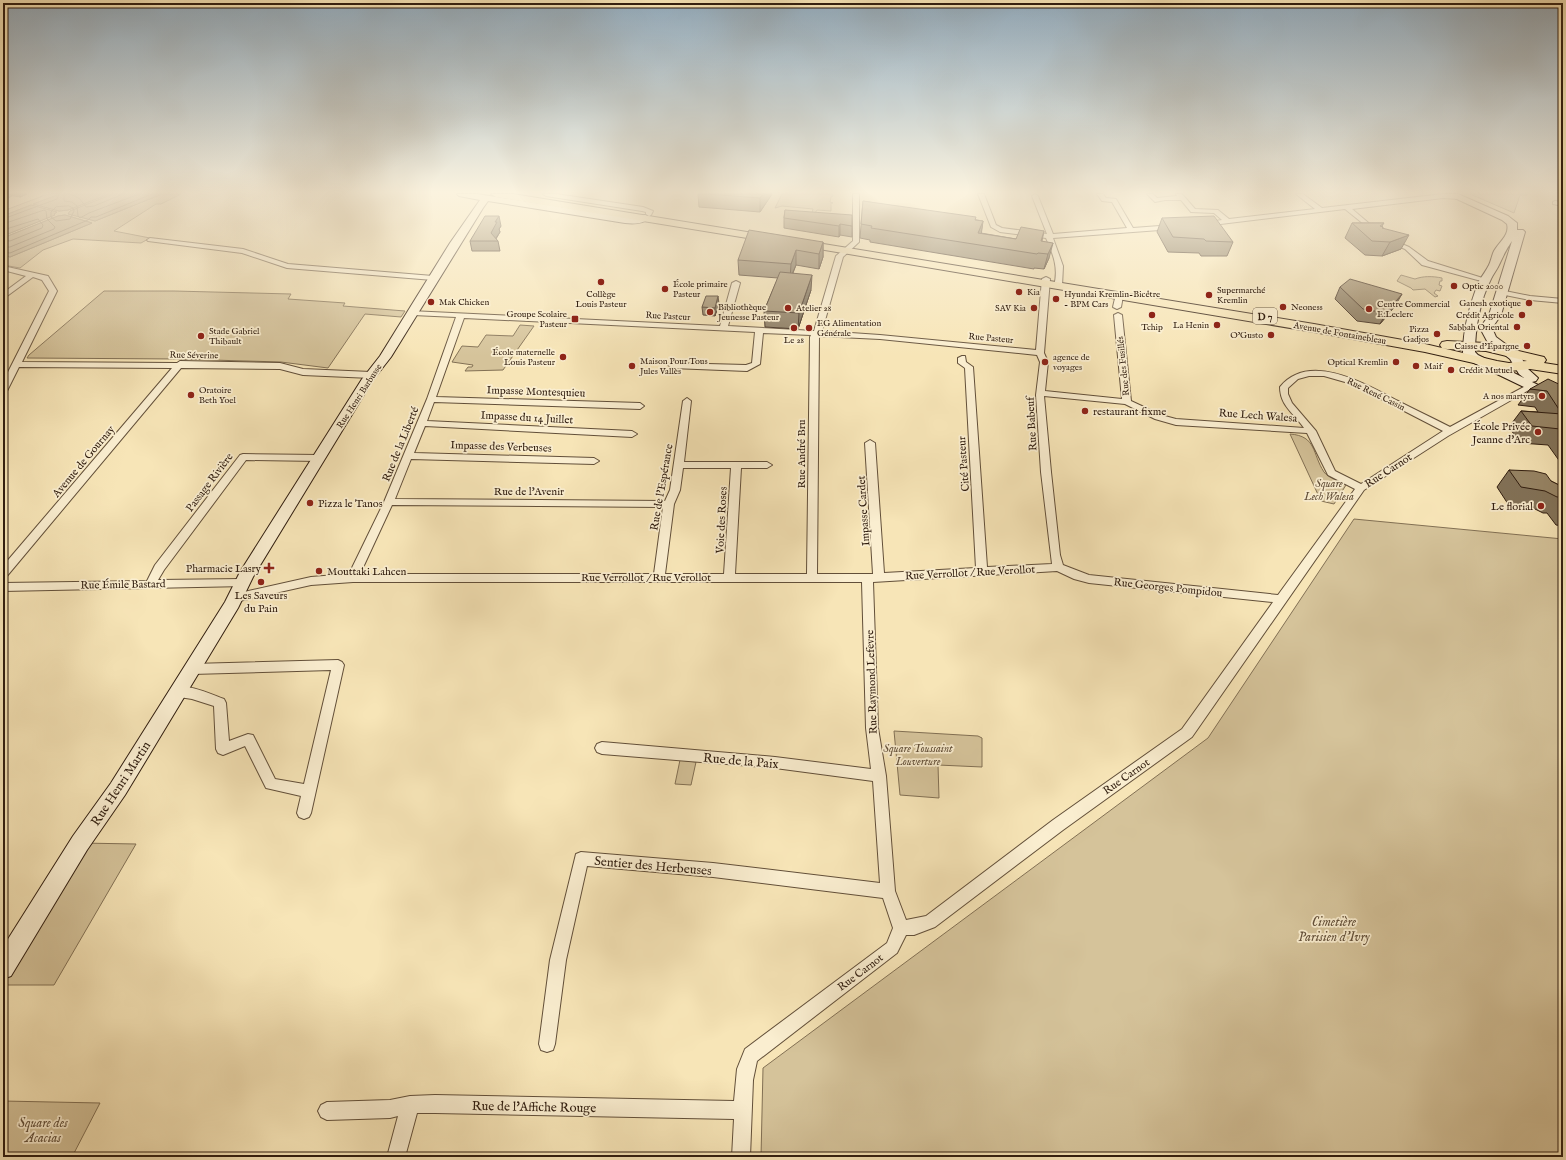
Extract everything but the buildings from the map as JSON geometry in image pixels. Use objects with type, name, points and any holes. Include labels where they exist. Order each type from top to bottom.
[{"type":"main road","name":"Rue Henri Barbusse","points":[[239,590],[319,458],[371,375],[385,357],[413,313],[452,248]]},
{"type":"main road","name":"D 7","points":[[844,248],[1045,282]]},
{"type":"main road","name":"D 7","points":[[845,248],[849,249]]},
{"type":"main road","points":[[1501,248],[1485,280],[1473,316],[1468,351],[1471,356],[1485,363],[1563,396]]},
{"type":"main road","points":[[1514,248],[1503,292],[1495,315],[1486,328],[1491,339],[1515,357],[1520,367],[1533,383],[1563,402]]},
{"type":"main road","points":[[1497,257],[1501,263],[1495,279],[1503,292]]},
{"type":"main road","points":[[1485,280],[1495,290],[1493,300],[1498,306]]},
{"type":"main road","name":"Avenue de Fontainebleau","points":[[1045,282],[1060,283],[1444,345],[1486,347],[1563,364]]},
{"type":"main road","name":"Avenue de Fontainebleau","points":[[1060,283],[1118,306],[1425,348],[1485,363],[1563,370]]},
{"type":"main road","name":"Rue Henri Martin","points":[[3,968],[80,843],[185,693],[200,668],[239,590]]},
{"type":"street","points":[[219,248],[243,251],[287,266],[433,278]]},
{"type":"street","points":[[1054,248],[1061,266],[1062,275],[1060,283]]},
{"type":"street","points":[[1406,248],[1425,263],[1485,280]]},
{"type":"street","name":"Rue André Bru","points":[[812,577],[814,337],[818,331],[840,256],[849,249]]},
{"type":"street","points":[[3,268],[45,278],[53,291],[3,391]]},
{"type":"street","points":[[3,297],[33,274]]},
{"type":"street","name":"Rue Babeuf","points":[[1045,282],[1040,353],[1044,362],[1040,393],[1046,479],[1055,555],[1058,568]]},
{"type":"street","points":[[723,329],[736,283]]},
{"type":"street","points":[[1503,292],[1530,298],[1563,301]]},
{"type":"street","name":"Rue des Fusillés","points":[[1040,393],[1127,402],[1118,306]]},
{"type":"street","name":"Rue Pasteur","points":[[413,313],[880,337],[1040,353]]},
{"type":"street","name":"Rue de la Liberté","points":[[353,578],[389,502],[431,399],[461,316]]},
{"type":"street","points":[[672,365],[747,368],[756,364],[759,331]]},
{"type":"street","name":"Cité Pasteur","points":[[962,358],[962,363],[969,367],[982,572]]},
{"type":"street","name":"Rue Séverine","points":[[17,364],[180,364],[280,366],[303,372],[371,375]]},
{"type":"street","name":"Avenue de Gournay","points":[[3,573],[180,364]]},
{"type":"street","name":"Rue René Cassin","points":[[1311,431],[1304,419],[1290,407],[1283,396],[1284,387],[1288,382],[1295,377],[1311,373],[1349,379],[1450,431]]},
{"type":"street","name":"Rue Carnot","points":[[741,1157],[746,1068],[751,1055],[892,948],[898,938],[901,928],[914,927],[930,922],[1058,825],[1187,733],[1361,488],[1450,431],[1533,383]]},
{"type":"street","name":"Impasse Montesquieu","points":[[431,399],[640,406]]},
{"type":"street","name":"Rue de l'Espérance","points":[[659,577],[669,504],[675,490],[687,401]]},
{"type":"street","name":"Rue Lech Walesa","points":[[1127,402],[1158,416],[1176,422],[1311,431],[1331,473],[1361,488]]},
{"type":"street","name":"Impasse du 14 Juillet","points":[[421,423],[632,434]]},
{"type":"street","name":"Impasse Cardet","points":[[870,443],[873,577]]},
{"type":"street","name":"Impasse des Verbeuses","points":[[407,456],[594,461]]},
{"type":"street","name":"Passage Rivière","points":[[151,584],[159,568],[243,457],[319,458]]},
{"type":"street","points":[[678,465],[767,465]]},
{"type":"street","name":"Voie des Roses","points":[[729,577],[736,465]]},
{"type":"street","name":"Rue de l'Avenir","points":[[389,502],[669,504]]},
{"type":"street","name":"Rue Verrollot / Rue Verollot","points":[[239,590],[311,581],[353,578],[873,577],[1058,568]]},
{"type":"street","name":"Rue Georges Pompidou","points":[[1058,568],[1089,579],[1281,599]]},
{"type":"street","name":"Rue Raymond Lefevre","points":[[873,577],[872,728],[879,776],[888,891],[901,928]]},
{"type":"street","name":"Rue Émile Bastard","points":[[3,586],[151,584],[239,590]]},
{"type":"street","points":[[200,668],[338,665],[304,813]]},
{"type":"street","points":[[185,693],[220,703],[223,749],[248,738],[271,784],[309,791]]},
{"type":"street","name":"Rue de la Paix","points":[[602,748],[834,768],[879,776]]},
{"type":"street","name":"Sentier des Herbeuses","points":[[547,1044],[558,960],[582,859],[713,870],[888,891]]},
{"type":"street","name":"Rue de l'Affiche Rouge","points":[[327,1111],[390,1109],[410,1105],[435,1104],[743,1110]]},
{"type":"street","points":[[396,1157],[410,1105]]},
{"type":"green space","points":[[31,248],[48,248],[43,250],[20,268],[3,265],[3,255],[10,257]]},
{"type":"green space","points":[[1401,275],[1415,279],[1421,277],[1442,278],[1439,285],[1442,286],[1440,291],[1436,290],[1434,293],[1438,296],[1435,297],[1425,289],[1413,290],[1397,281]]},
{"type":"green space","name":"Stade Gabriel Thibault","points":[[104,291],[291,294],[288,299],[345,303],[343,306],[405,311],[401,317],[365,314],[328,368],[281,362],[176,359],[27,358]]},
{"type":"green space","points":[[520,325],[534,326],[503,370],[465,371],[468,367],[472,367],[473,365],[452,362],[462,346],[478,347],[486,335],[513,336]]},
{"type":"green space","name":"Square Lech Walesa","points":[[1290,434],[1299,435],[1305,438],[1313,447],[1324,472],[1331,478],[1346,485],[1334,504],[1321,501]]},
{"type":"green space","name":"Cimetière Parisien d'Ivry","points":[[1354,519],[1563,539],[1563,1157],[761,1157],[763,1068],[1208,738]]},
{"type":"green space","name":"Square Toussaint Louverture","points":[[894,731],[978,736],[982,738],[982,767],[938,765],[939,798],[900,795]]},
{"type":"green space","points":[[680,760],[696,762],[691,785],[675,784]]},
{"type":"green space","points":[[80,843],[136,844],[54,985],[3,985],[3,968]]},
{"type":"green space","name":"Square des Acacias","points":[[3,1101],[100,1103],[72,1157],[3,1157]]},
{"type":"water","points":[[3,248],[31,248],[10,257],[3,255]]},
{"type":"place","name":"Collège Louis Pasteur","points":[[601,282]]},
{"type":"place","name":"Optic 2000","points":[[1454,286]]},
{"type":"place","name":"École primaire Pasteur","points":[[665,289]]},
{"type":"place","name":"Kia","points":[[1019,292]]},
{"type":"place","name":"Supermarché Kremlin","points":[[1209,295]]},
{"type":"place","name":"Hyundai Kremlin-Bicêtre - BPM Cars","points":[[1056,299]]},
{"type":"place","name":"Mak Chicken","points":[[431,302]]},
{"type":"place","name":"Ganesh exotique","points":[[1529,303]]},
{"type":"place","name":"Neoness","points":[[1283,307]]},
{"type":"place","name":"Atelier 28","points":[[788,308]]},
{"type":"place","name":"SAV Kia","points":[[1034,308]]},
{"type":"place","name":"Centre Commercial E.Leclerc","points":[[1369,309]]},
{"type":"place","name":"Bibliothèque Jeunesse Pasteur","points":[[710,312]]},
{"type":"place","name":"Tchip","points":[[1152,315]]},
{"type":"place","name":"Crédit Agricole","points":[[1522,315]]},
{"type":"place","name":"Groupe Scolaire Pasteur","points":[[575,319]]},
{"type":"place","name":"La Henin","points":[[1217,325]]},
{"type":"place","name":"Sabbah Oriental","points":[[1517,327]]},
{"type":"place","name":"Le 28","points":[[794,328]]},
{"type":"place","name":"EG Alimentation Générale","points":[[809,328]]},
{"type":"place","name":"Pizza Gadjos","points":[[1437,334]]},
{"type":"place","name":"O'Gusto","points":[[1271,335]]},
{"type":"place","name":"Stade Gabriel Thibault","points":[[201,336]]},
{"type":"place","name":"Caisse d'Épargne","points":[[1527,346]]},
{"type":"place","name":"École maternelle Louis Pasteur","points":[[563,357]]},
{"type":"place","name":"agence de voyages","points":[[1045,362]]},
{"type":"place","name":"Optical Kremlin","points":[[1396,362]]},
{"type":"place","name":"Maison Pour Tous Jules Vallès","points":[[632,366]]},
{"type":"place","name":"Maif","points":[[1416,366]]},
{"type":"place","name":"Crédit Mutuel","points":[[1451,370]]},
{"type":"place","name":"Oratoire Beth Yoel","points":[[191,395]]},
{"type":"place","name":"A nos martyrs","points":[[1542,396]]},
{"type":"place","name":"restaurant fixme","points":[[1085,411]]},
{"type":"place","name":"École Privée Jeanne d'Arc","points":[[1538,432]]},
{"type":"place","name":"Pizza le Tanos","points":[[310,503]]},
{"type":"place","name":"Le florial","points":[[1541,506]]},
{"type":"place","name":"Pharmacie Lasry","points":[[269,568]]},
{"type":"place","name":"Mouttaki Lahcen","points":[[319,571]]},
{"type":"place","name":"Les Saveurs du Pain","points":[[261,582]]}]
